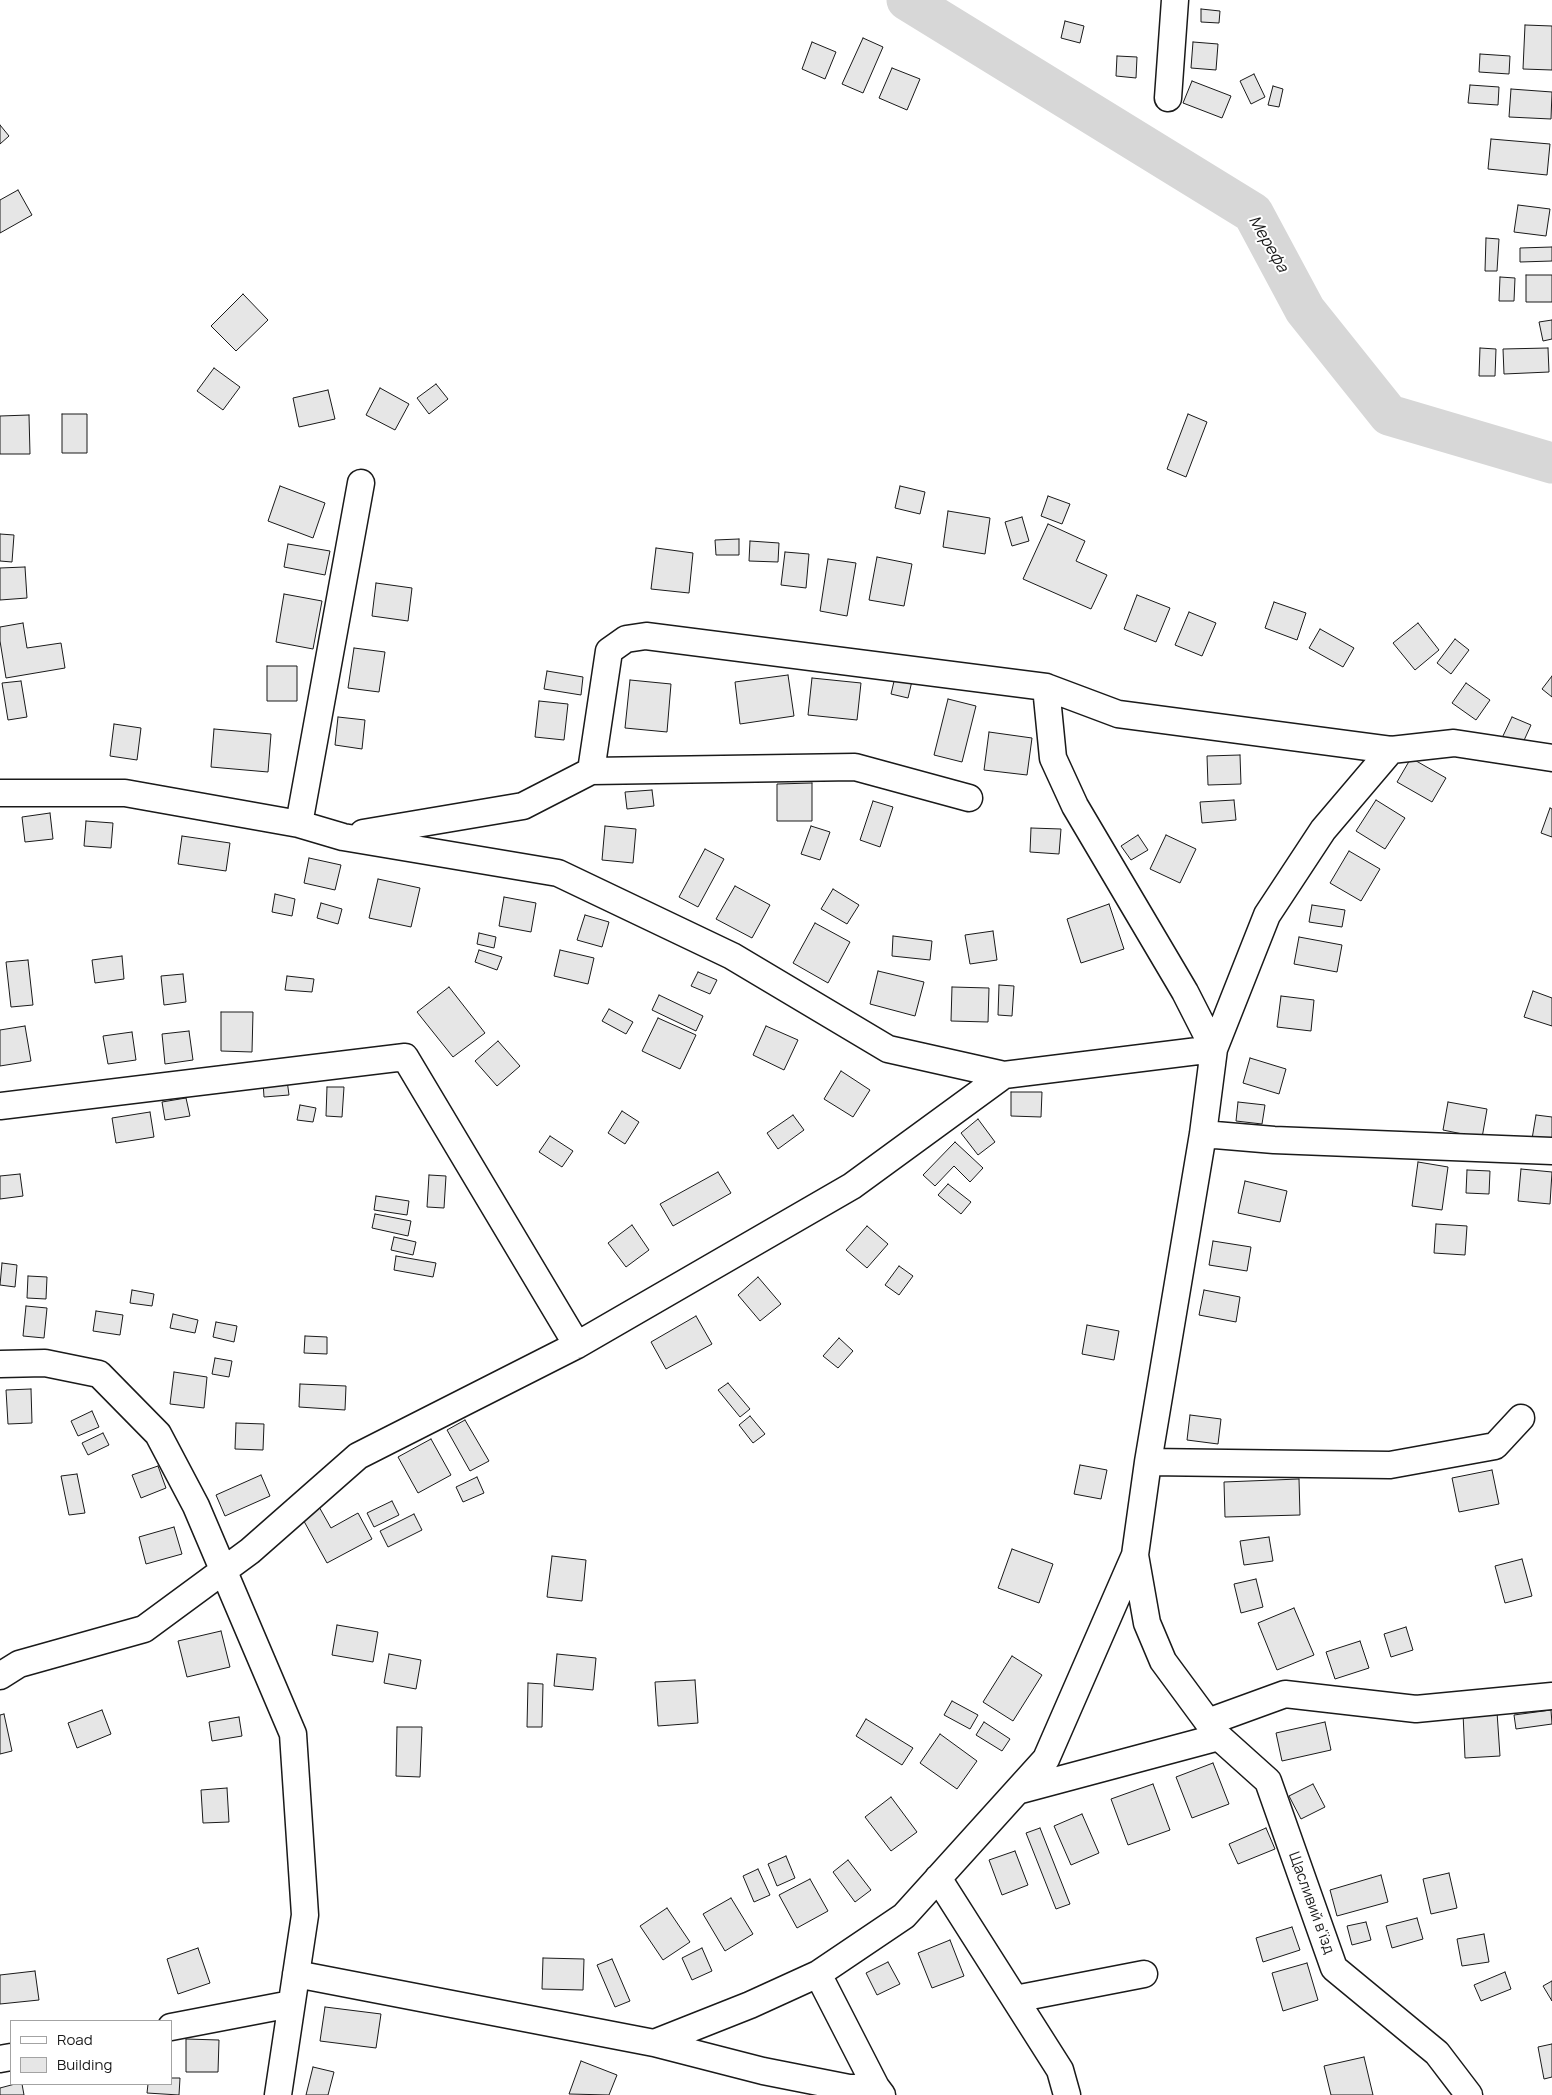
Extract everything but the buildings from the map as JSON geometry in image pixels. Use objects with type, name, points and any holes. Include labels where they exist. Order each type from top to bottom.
[{"type":"street","points":[[1168,98],[1175,0]]},
{"type":"street","points":[[299,824],[361,483]]},
{"type":"street","points":[[590,771],[609,651],[626,639],[646,636],[1046,687],[1118,714],[1391,750],[1454,743],[1552,758]]},
{"type":"street","points":[[1046,687],[1053,758],[1075,806],[1186,992],[1214,1049]]},
{"type":"street","points":[[654,2043],[750,2005],[818,1974],[904,1916],[1046,1759],[1135,1555],[1148,1462],[1203,1134],[1214,1049],[1267,915],[1323,830],[1391,750]]},
{"type":"street","points":[[343,837],[523,806],[590,771],[855,767],[969,798]]},
{"type":"street","points":[[0,793],[125,793],[299,824],[343,837],[558,873],[732,956],[888,1049],[1004,1075],[1214,1049]]},
{"type":"street","points":[[0,1106],[404,1057],[577,1345]]},
{"type":"street","points":[[0,1676],[19,1664],[144,1629],[250,1551],[358,1456],[577,1345],[852,1186],[1004,1075]]},
{"type":"street","points":[[1203,1134],[1284,1140],[1552,1151]]},
{"type":"street","points":[[0,1364],[45,1363],[99,1374],[158,1434],[196,1506],[293,1734],[305,1915],[278,2095]]},
{"type":"street","points":[[1148,1462],[1390,1465],[1495,1446],[1521,1418]]},
{"type":"street","name":"Щасливий в'їзд","points":[[1135,1555],[1147,1623],[1163,1661],[1214,1729],[1268,1781],[1334,1968],[1437,2053],[1469,2095]]},
{"type":"street","points":[[1017,1791],[1214,1729],[1285,1694],[1416,1709],[1552,1696]]},
{"type":"street","points":[[938,1878],[1060,2070],[1068,2095]]},
{"type":"street","points":[[296,1974],[654,2043],[762,2071],[849,2088],[879,2091]]},
{"type":"street","points":[[818,1974],[879,2091]]},
{"type":"street","points":[[1015,1999],[1144,1974]]},
{"type":"street","points":[[172,2026],[291,2004]]},
{"type":"waterway","name":"Мерефа","points":[[907,0],[1253,213],[1305,310],[1389,415],[1552,463]]}]
